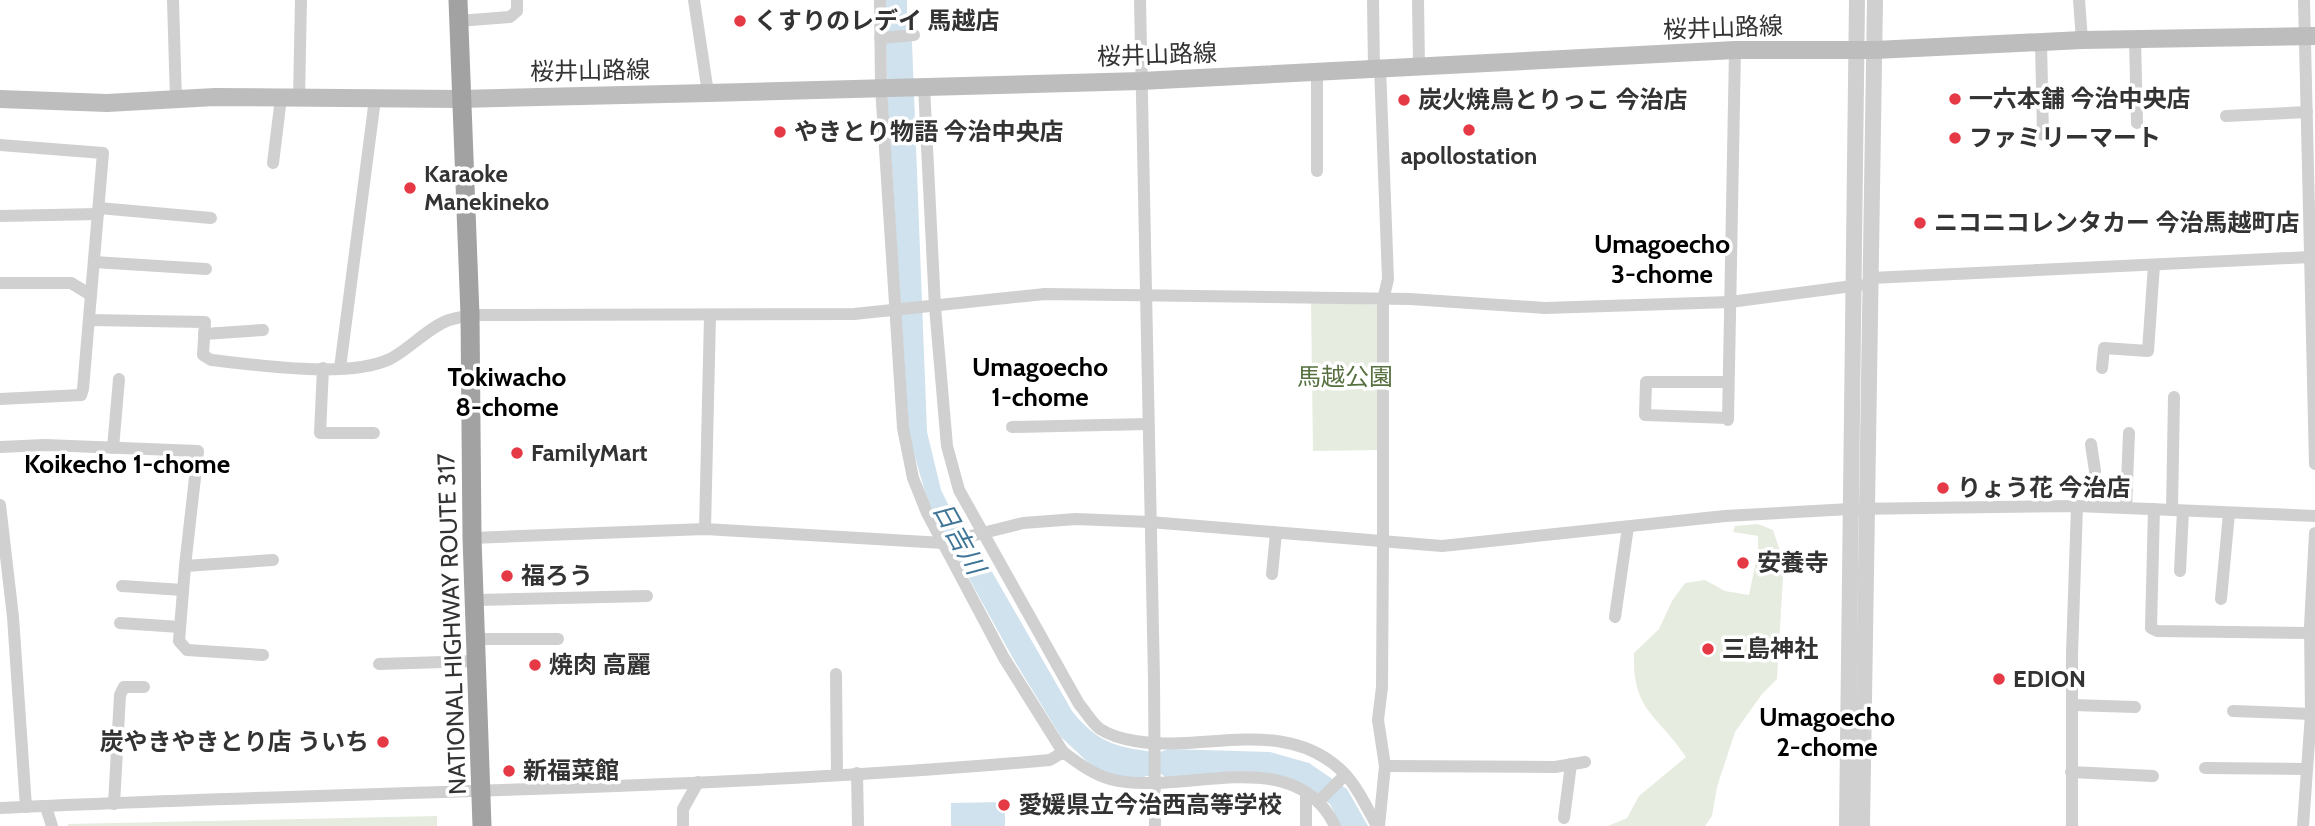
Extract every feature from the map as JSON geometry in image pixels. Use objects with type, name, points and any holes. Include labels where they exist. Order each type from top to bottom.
[{"type":"highway","name":"NATIONAL HIGHWAY ROUTE 317","points":[[458,0],[470,315],[472,538],[482,826]]},
{"type":"main road","name":"桜井山路線","points":[[0,99],[107,103],[215,97],[460,99],[708,93],[1141,81],[1735,50],[1875,50],[2082,40],[2310,36]]},
{"type":"street","points":[[173,0],[176,100]]},
{"type":"street","points":[[273,163],[290,98],[301,0]]},
{"type":"street","points":[[458,20],[510,17],[517,11],[517,0]]},
{"type":"street","points":[[694,0],[708,93]]},
{"type":"street","points":[[880,0],[882,87],[903,428],[914,478],[927,513],[1004,658],[1063,752],[1085,768],[1108,779],[1155,782],[1259,778],[1283,782],[1319,801],[1335,826]]},
{"type":"street","points":[[1140,0],[1155,826]]},
{"type":"street","points":[[1373,0],[1388,279],[1383,300],[1382,687],[1378,720],[1385,766],[1378,826]]},
{"type":"street","points":[[1418,0],[1419,66]]},
{"type":"street","points":[[1847,826],[1857,0]]},
{"type":"street","points":[[1862,826],[1875,0]]},
{"type":"street","points":[[2079,0],[2082,40]]},
{"type":"street","points":[[2304,0],[2310,36],[2307,112],[2313,261],[2315,464]]},
{"type":"street","points":[[881,38],[914,36]]},
{"type":"street","points":[[2135,39],[2137,123]]},
{"type":"street","points":[[2040,42],[2043,135]]},
{"type":"street","points":[[1728,382],[1646,382],[1645,415],[1728,419],[1735,50]]},
{"type":"street","points":[[1317,71],[1317,171]]},
{"type":"street","points":[[924,86],[934,307],[947,446],[959,491],[1079,704],[1099,728],[1120,739],[1153,745],[1254,738],[1285,741],[1315,752],[1344,775],[1378,826]]},
{"type":"street","points":[[340,368],[375,99]]},
{"type":"street","points":[[2226,116],[2307,112]]},
{"type":"street","points":[[0,145],[103,153],[83,389],[80,395],[0,399]]},
{"type":"street","points":[[0,216],[98,211],[211,218]]},
{"type":"street","points":[[89,320],[205,322],[203,355],[211,360],[287,368],[340,368],[390,359],[447,320],[470,315],[854,314],[1045,294],[1410,299],[1545,308],[1730,302],[1871,281],[2154,265],[2313,261]]},
{"type":"street","points":[[94,262],[206,269]]},
{"type":"street","points":[[2102,368],[2104,348],[2148,351],[2154,265]]},
{"type":"street","points":[[0,283],[71,283],[91,295]]},
{"type":"street","points":[[705,529],[710,316]]},
{"type":"street","points":[[204,334],[263,330]]},
{"type":"street","points":[[323,368],[320,433],[374,433]]},
{"type":"street","points":[[113,448],[119,379]]},
{"type":"street","points":[[2174,397],[2180,571]]},
{"type":"street","points":[[1012,426],[1148,424]]},
{"type":"street","points":[[2126,508],[2129,433]]},
{"type":"street","points":[[2091,444],[2095,471],[2094,506]]},
{"type":"street","points":[[0,447],[45,445],[198,451],[179,641],[187,650],[263,655]]},
{"type":"street","points":[[0,505],[4,582],[26,807]]},
{"type":"street","points":[[2072,826],[2077,506]]},
{"type":"street","points":[[472,538],[705,529],[944,543],[982,531],[1023,523],[1076,519],[1150,522],[1442,546],[1726,516],[1869,508],[2094,506],[2315,516]]},
{"type":"street","points":[[2154,509],[2151,628],[2157,631],[2310,633]]},
{"type":"street","points":[[2221,599],[2229,513]]},
{"type":"street","points":[[1615,617],[1628,527]]},
{"type":"street","points":[[1272,574],[1276,533]]},
{"type":"street","points":[[2303,826],[2310,760],[2310,633],[2315,533]]},
{"type":"street","points":[[185,566],[273,560]]},
{"type":"street","points":[[122,586],[183,590]]},
{"type":"street","points":[[475,600],[647,596]]},
{"type":"street","points":[[120,623],[180,627]]},
{"type":"street","points":[[476,639],[558,639]]},
{"type":"street","points":[[379,664],[476,662]]},
{"type":"street","points":[[836,674],[837,774]]},
{"type":"street","points":[[114,804],[120,695],[124,687],[144,687]]},
{"type":"street","points":[[2072,705],[2136,707]]},
{"type":"street","points":[[2233,711],[2311,714]]},
{"type":"street","points":[[0,808],[481,792],[918,772],[1050,760],[1063,752]]},
{"type":"street","points":[[2205,768],[2310,760]]},
{"type":"street","points":[[1385,766],[1555,767],[1585,762]]},
{"type":"street","points":[[1564,818],[1571,764]]},
{"type":"street","points":[[2071,772],[2153,776]]},
{"type":"street","points":[[857,773],[858,826]]},
{"type":"street","points":[[1319,801],[1344,775]]},
{"type":"street","points":[[683,826],[683,809],[698,782]]},
{"type":"street","points":[[1306,793],[1306,826]]},
{"type":"street","points":[[46,807],[52,826]]},
{"type":"green space","name":"馬越公園","points":[[1311,301],[1378,305],[1377,450],[1313,451]]},
{"type":"green space","points":[[1758,524],[1773,530],[1781,554],[1783,576],[1777,679],[1762,694],[1735,732],[1717,787],[1712,816],[1705,826],[1608,826],[1627,818],[1639,796],[1686,757],[1642,700],[1637,688],[1634,653],[1659,629],[1672,601],[1685,583],[1705,580],[1725,591],[1749,595],[1758,552],[1758,536],[1733,532],[1735,526]]},
{"type":"green space","points":[[437,816],[437,826],[68,826],[68,824]]},
{"type":"water","name":"日吉川","points":[[885,0],[907,0],[907,25],[912,43],[927,432],[941,490],[951,510],[976,544],[1072,711],[1094,733],[1120,746],[1151,752],[1168,749],[1270,752],[1309,763],[1347,789],[1368,826],[1341,826],[1330,804],[1306,787],[1165,777],[1160,773],[1139,778],[1112,776],[1093,767],[1061,737],[1014,660],[929,506],[909,436],[888,107]]},
{"type":"water","points":[[1005,802],[1005,826],[951,826],[951,803]]},
{"type":"place","name":"くすりのレデイ 馬越店","points":[[740,21]]},
{"type":"place","name":"一六本舗 今治中央店","points":[[1955,99]]},
{"type":"place","name":"炭火焼鳥とりっこ 今治店","points":[[1404,100]]},
{"type":"place","name":"apollostation","points":[[1469,130]]},
{"type":"place","name":"やきとり物語 今治中央店","points":[[780,132]]},
{"type":"place","name":"ファミリーマート","points":[[1955,138]]},
{"type":"place","name":"Karaoke Manekineko","points":[[410,188]]},
{"type":"place","name":"ニコニコレンタカー 今治馬越町店","points":[[1920,223]]},
{"type":"place","name":"FamilyMart","points":[[517,453]]},
{"type":"place","name":"りょう花 今治店","points":[[1943,488]]},
{"type":"place","name":"安養寺","points":[[1743,563]]},
{"type":"place","name":"福ろう","points":[[507,576]]},
{"type":"place","name":"三島神社","points":[[1708,649]]},
{"type":"place","name":"焼肉 高麗","points":[[535,665]]},
{"type":"place","name":"EDION","points":[[1999,679]]},
{"type":"place","name":"炭やきやきとり店 ういち","points":[[383,742]]},
{"type":"place","name":"新福菜館","points":[[509,771]]},
{"type":"place","name":"愛媛県立今治西高等学校","points":[[1004,805]]},
{"type":"district","name":"Umagoecho 3-chome","points":[[1662,259]]},
{"type":"district","name":"Umagoecho 1-chome","points":[[1040,382]]},
{"type":"district","name":"Tokiwacho 8-chome","points":[[507,392]]},
{"type":"district","name":"Koikecho 1-chome","points":[[127,464]]},
{"type":"district","name":"Umagoecho 2-chome","points":[[1827,732]]}]
